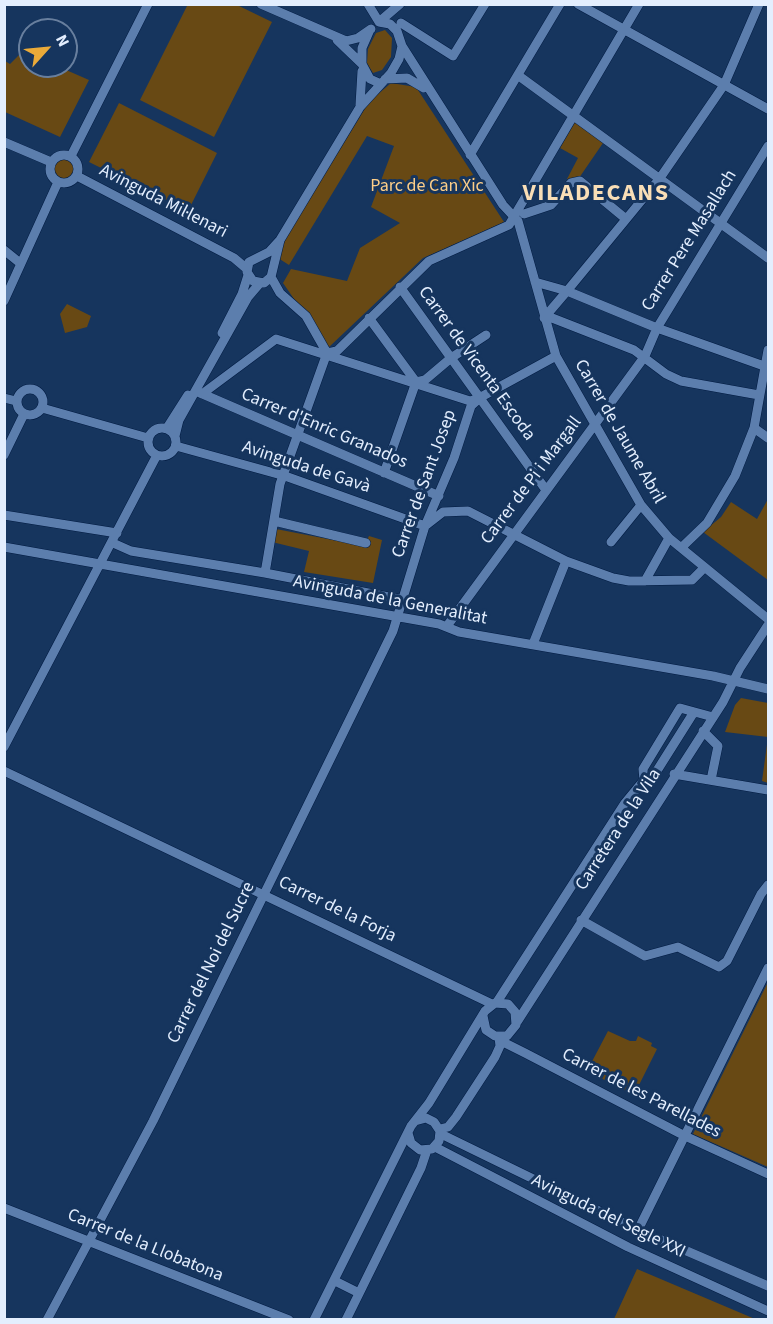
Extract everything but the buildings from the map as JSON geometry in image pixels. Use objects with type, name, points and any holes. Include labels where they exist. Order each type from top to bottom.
[{"type":"street","points":[[71,156],[147,4]]},
{"type":"street","points":[[261,4],[335,38],[352,40],[375,26],[400,4]]},
{"type":"street","points":[[360,107],[363,82],[362,48],[375,26],[368,4]]},
{"type":"street","points":[[166,428],[158,428],[148,438],[148,446],[157,455],[170,454],[176,441],[179,420],[199,393],[248,297],[272,272],[280,240],[360,107],[394,67],[401,41],[401,23],[405,4]]},
{"type":"street","points":[[401,23],[453,56],[484,4]]},
{"type":"street","points":[[470,155],[560,4]]},
{"type":"street","points":[[578,4],[623,31],[768,109]]},
{"type":"street","points":[[327,353],[337,351],[429,261],[509,225],[519,215],[573,115],[639,4]]},
{"type":"street","points":[[759,4],[724,85],[660,178],[545,317],[645,356],[666,374],[681,381],[762,393]]},
{"type":"street","points":[[375,26],[390,24],[434,99],[503,205],[519,215],[535,282],[567,291],[657,328],[764,366]]},
{"type":"street","points":[[335,38],[362,64],[370,79],[382,81],[407,78],[417,81],[434,99]]},
{"type":"street","points":[[519,75],[768,258]]},
{"type":"street","points":[[4,142],[51,162]]},
{"type":"street","name":"Carrer Pere Masallach","points":[[645,356],[657,328],[768,146]]},
{"type":"street","points":[[60,155],[71,156],[79,165],[77,176],[68,183],[58,182],[51,173],[51,162],[60,155]]},
{"type":"street","name":"Avinguda Mil·lenari","points":[[77,176],[234,258]]},
{"type":"street","points":[[519,215],[551,205],[571,183],[580,181],[626,219]]},
{"type":"street","points":[[4,301],[58,182]]},
{"type":"street","points":[[166,428],[222,333],[242,294],[248,272],[256,258],[280,240]]},
{"type":"street","points":[[4,250],[20,263]]},
{"type":"street","points":[[234,258],[268,260],[280,293],[306,316],[327,353],[285,476],[280,484],[265,573]]},
{"type":"street","points":[[234,258],[248,272],[253,281],[260,283]]},
{"type":"street","name":"Carrer de Jaume Abril","points":[[535,282],[556,356],[641,505],[669,538],[768,619]]},
{"type":"street","name":"Carrer de Vicenta Escoda","points":[[400,287],[546,490]]},
{"type":"street","points":[[369,318],[416,382]]},
{"type":"street","points":[[416,382],[425,380],[451,358],[486,335]]},
{"type":"street","points":[[199,393],[276,339],[327,353],[470,401],[481,397]]},
{"type":"street","points":[[681,548],[707,523],[720,505],[735,476],[754,428],[768,350]]},
{"type":"street","name":"Carrer de Sant Josep","points":[[399,618],[425,526],[439,496],[471,406],[481,397],[556,356]]},
{"type":"street","name":"Carrer de Pi i Margall","points":[[447,626],[512,534],[645,356]]},
{"type":"street","points":[[384,473],[416,382]]},
{"type":"street","points":[[34,389],[43,398],[42,408],[36,414],[24,414],[18,408],[16,401],[23,390],[34,389]]},
{"type":"street","name":"Carrer d'Enric Granados","points":[[199,393],[439,496]]},
{"type":"street","points":[[4,398],[16,401]]},
{"type":"street","points":[[42,408],[148,438]]},
{"type":"street","points":[[4,455],[24,414]]},
{"type":"street","points":[[166,428],[176,441]]},
{"type":"street","points":[[754,428],[768,438]]},
{"type":"street","name":"Avinguda de Gavà","points":[[176,441],[285,476],[425,526]]},
{"type":"street","points":[[4,747],[157,455]]},
{"type":"street","points":[[611,542],[641,505]]},
{"type":"street","points":[[425,526],[443,512],[462,510],[566,561],[628,581],[692,580],[704,568]]},
{"type":"street","points":[[4,515],[117,533]]},
{"type":"street","points":[[274,521],[366,543]]},
{"type":"street","points":[[645,581],[669,538]]},
{"type":"street","points":[[112,543],[131,551],[265,573],[404,600]]},
{"type":"street","name":"Avinguda de la Generalitat","points":[[4,547],[447,626],[459,632],[735,681],[768,689]]},
{"type":"street","points":[[533,644],[566,561]]},
{"type":"street","name":"Carrer del Noi del Sucre","points":[[47,1320],[147,1131],[399,618]]},
{"type":"street","name":"Carretera de la Vila","points":[[517,1022],[674,774],[713,717],[735,681],[740,668],[768,626]]},
{"type":"street","name":"Carretera de la Vila","points":[[494,1003],[626,803],[644,780],[653,777],[694,712],[680,708],[643,769],[644,780]]},
{"type":"street","points":[[694,712],[713,717]]},
{"type":"street","points":[[703,731],[718,746],[711,780]]},
{"type":"street","name":"Carrer de la Forja","points":[[4,771],[494,1003]]},
{"type":"street","points":[[674,774],[768,790]]},
{"type":"street","points":[[582,920],[645,956],[678,947],[719,967],[727,962],[761,894],[768,885]]},
{"type":"street","points":[[638,1230],[768,968]]},
{"type":"street","points":[[314,1320],[413,1123],[429,1103],[483,1016],[494,1003],[511,1006],[532,998]]},
{"type":"street","points":[[483,1016],[486,1030],[500,1037],[512,1032],[517,1022],[511,1006]]},
{"type":"street","points":[[346,1320],[440,1131],[448,1127],[456,1117],[489,1066],[500,1046],[500,1037]]},
{"type":"street","name":"Carrer de les Parellades","points":[[500,1037],[525,1053],[685,1136],[768,1174]]},
{"type":"street","points":[[413,1123],[426,1118],[434,1122],[440,1131]]},
{"type":"street","name":"Avinguda del Segle XXI","points":[[440,1131],[638,1230],[768,1286]]},
{"type":"street","points":[[408,1133],[413,1146],[431,1149]]},
{"type":"street","name":"Avinguda del Segle XXI","points":[[431,1149],[628,1247],[768,1311]]},
{"type":"street","name":"Carrer de la Llobatona","points":[[4,1208],[276,1317],[289,1320]]},
{"type":"street","points":[[335,1281],[359,1293]]},
{"type":"green space","points":[[188,4],[237,5],[272,22],[214,137],[140,100]]},
{"type":"green space","points":[[385,30],[392,38],[391,57],[382,70],[373,73],[367,63],[368,49],[376,33]]},
{"type":"green space","points":[[18,56],[18,78],[78,78],[78,75],[89,80],[60,137],[5,112],[5,61],[10,64]]},
{"type":"green space","name":"Parc de Can Xic","points":[[391,83],[416,87],[504,222],[423,258],[328,348],[283,283],[291,269],[347,281],[360,248],[400,223],[371,207],[394,146],[367,136],[289,265],[278,258],[286,238],[369,102]]},
{"type":"green space","points":[[119,103],[217,153],[188,211],[89,162]]},
{"type":"green space","points":[[575,122],[603,143],[579,178],[570,180],[567,179],[578,158],[560,148]]},
{"type":"green space","points":[[65,158],[75,165],[76,169],[69,179],[65,180],[55,173],[54,169],[61,159]]},
{"type":"green space","points":[[67,304],[91,316],[87,327],[65,333],[60,314]]},
{"type":"green space","points":[[768,499],[768,580],[703,532],[721,517],[731,502],[757,519]]},
{"type":"green space","points":[[276,529],[364,546],[369,536],[382,540],[373,583],[304,572],[309,551],[272,542]]},
{"type":"green space","points":[[741,698],[768,703],[768,737],[725,732],[735,705]]},
{"type":"green space","points":[[768,737],[768,783],[762,781]]},
{"type":"green space","points":[[768,982],[768,1167],[693,1134]]},
{"type":"green space","points":[[608,1031],[630,1041],[636,1041],[638,1036],[652,1043],[651,1046],[657,1049],[634,1095],[587,1071]]},
{"type":"green space","points":[[637,1269],[755,1319],[614,1319]]},
{"type":"district","name":"VILADECANS","points":[[596,195]]}]
